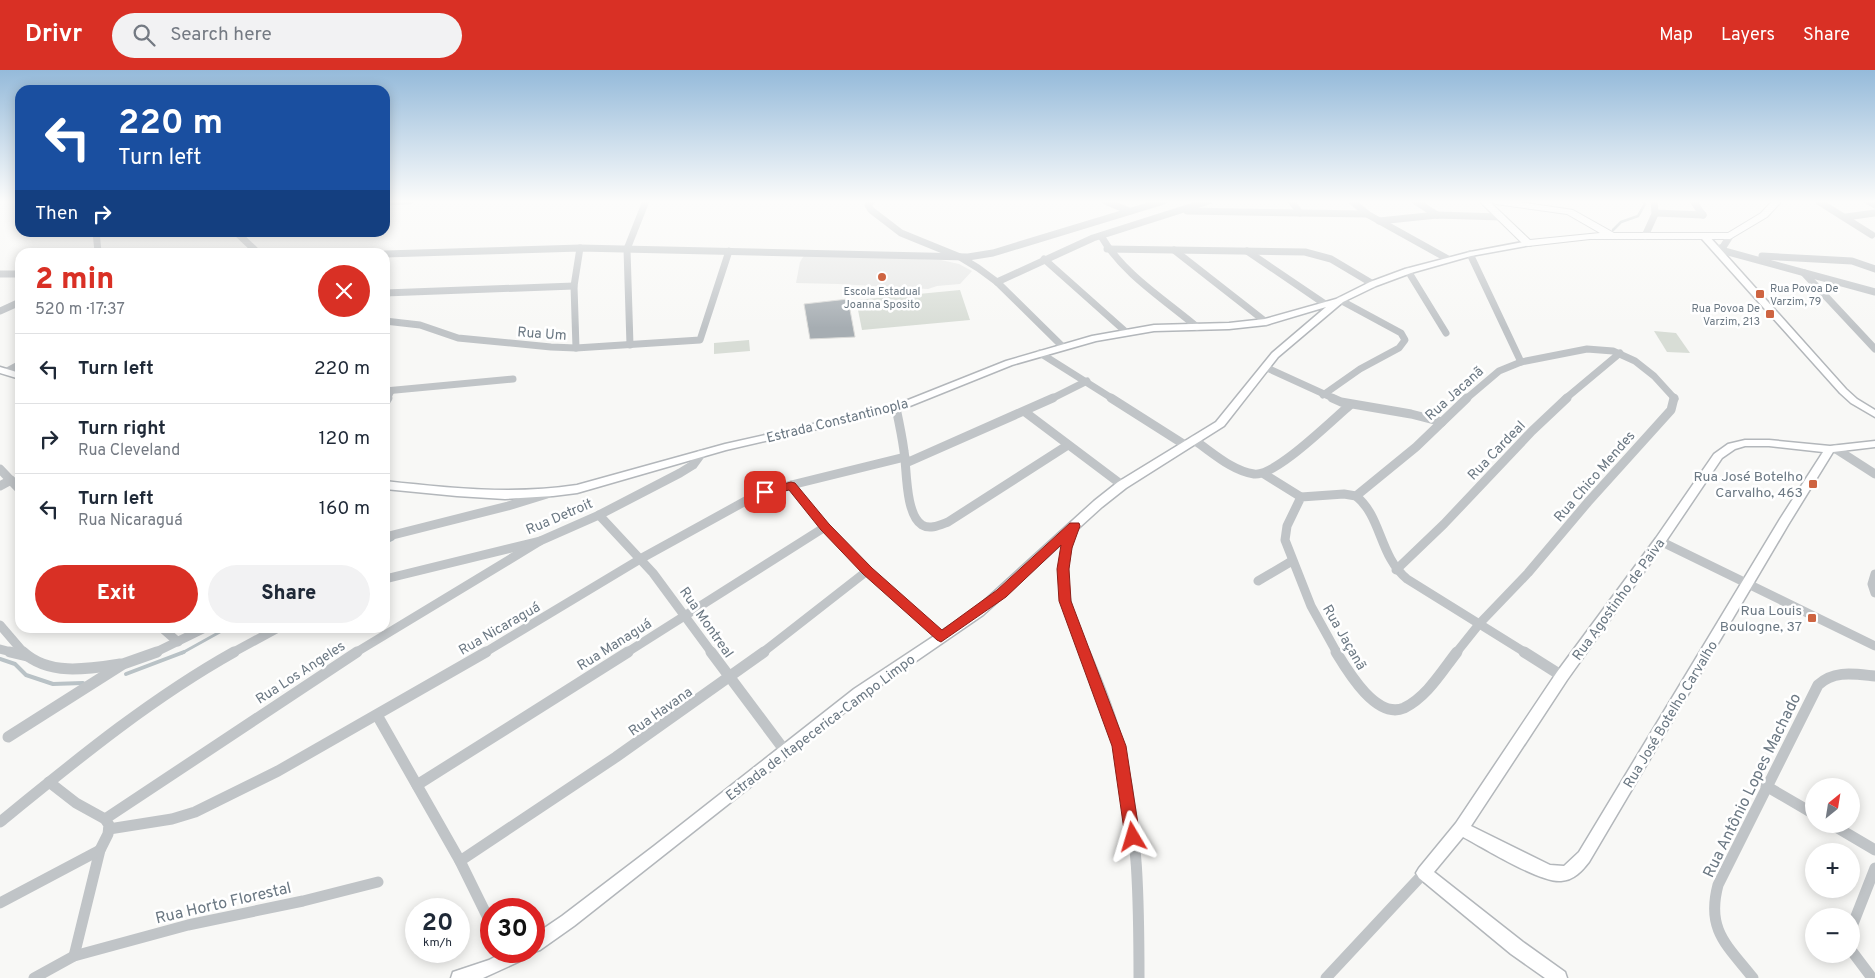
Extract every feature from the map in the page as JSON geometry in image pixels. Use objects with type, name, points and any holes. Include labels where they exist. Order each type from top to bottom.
[{"type":"main road","name":"Estrada de Itapecerica-Campo Limpo","points":[[545,937],[568,921],[882,676],[1002,593],[1074,526],[1122,485],[1220,424],[1265,367],[1299,334],[1340,300],[1373,284],[1408,271],[1448,259],[1526,243]]},
{"type":"main road","points":[[1714,243],[1720,248],[1843,391],[1854,401],[1875,414]]},
{"type":"main road","name":"Estrada Constantinopla","points":[[390,485],[481,494],[525,496],[554,493],[642,472],[701,454],[896,408],[1009,363],[1062,346],[1126,332],[1266,322],[1340,300]]},
{"type":"main road","points":[[3,371],[15,375]]},
{"type":"main road","name":"Rua Agostinho de Paiva","points":[[1424,873],[1461,828],[1562,676],[1660,541],[1718,456],[1732,446],[1757,442],[1833,449],[1875,444]]},
{"type":"main road","name":"Rua José Botelho Carvalho","points":[[1461,828],[1555,875],[1564,875],[1573,871],[1584,857],[1748,583],[1833,449]]},
{"type":"main road","points":[[1424,873],[1550,976]]},
{"type":"main road","points":[[459,978],[492,963]]},
{"type":"street","points":[[629,243],[627,249],[630,345]]},
{"type":"street","points":[[927,243],[960,257],[997,282],[1062,346]]},
{"type":"street","points":[[390,254],[580,248],[960,257],[993,252],[1022,243]]},
{"type":"street","points":[[997,282],[1044,259],[1083,243]]},
{"type":"street","points":[[1104,243],[1107,249],[1121,264],[1197,327]]},
{"type":"street","points":[[1420,243],[1448,259]]},
{"type":"street","points":[[1720,248],[1724,243]]},
{"type":"street","points":[[576,348],[574,286],[580,248]]},
{"type":"street","points":[[1720,248],[1772,258],[1855,262],[1875,269]]},
{"type":"street","points":[[1720,248],[1875,292]]},
{"type":"street","points":[[1107,249],[1282,250],[1316,253],[1331,259],[1373,284]]},
{"type":"street","points":[[1174,250],[1266,322]]},
{"type":"street","points":[[700,340],[728,251]]},
{"type":"street","points":[[1246,251],[1325,304]]},
{"type":"street","points":[[1470,254],[1522,362]]},
{"type":"street","points":[[1044,259],[1126,332]]},
{"type":"street","points":[[1408,271],[1446,333]]},
{"type":"street","points":[[1804,273],[1875,349]]},
{"type":"street","points":[[0,274],[15,274]]},
{"type":"street","points":[[390,293],[574,286]]},
{"type":"street","points":[[1323,395],[1353,374],[1399,348],[1405,340],[1402,333],[1340,300]]},
{"type":"street","points":[[0,311],[15,304]]},
{"type":"street","name":"Rua Um","points":[[390,322],[420,326],[458,338],[576,348],[700,340]]},
{"type":"street","name":"Rua Jacanã","points":[[1356,496],[1416,447],[1488,379],[1499,372],[1522,362],[1596,348],[1620,353]]},
{"type":"street","points":[[1040,353],[1190,442],[1237,467],[1254,474],[1264,474],[1301,497],[1344,494],[1356,496],[1367,505],[1388,556],[1396,570],[1421,589],[1480,622],[1562,676]]},
{"type":"street","name":"Rua Cardeal","points":[[1396,570],[1449,519],[1492,472],[1552,412],[1588,378],[1620,353]]},
{"type":"street","name":"Rua Chico Mendes","points":[[1480,622],[1528,572],[1671,410],[1675,399],[1663,383],[1642,364],[1620,353]]},
{"type":"street","points":[[3,371],[15,366]]},
{"type":"street","points":[[1265,367],[1323,395],[1350,405],[1411,414],[1442,422]]},
{"type":"street","points":[[390,391],[513,379]]},
{"type":"street","name":"Rua Nicaraguá","points":[[107,824],[172,819],[195,812],[278,771],[377,715],[642,558],[744,501],[775,489],[906,460],[1025,412],[1087,381]]},
{"type":"street","points":[[1264,474],[1283,462],[1350,405]]},
{"type":"street","points":[[896,408],[906,460],[910,508],[918,522],[935,528],[948,522],[1068,446]]},
{"type":"street","points":[[1025,412],[1122,485]]},
{"type":"street","points":[[1833,449],[1875,474]]},
{"type":"street","name":"Rua Detroit","points":[[390,578],[540,541],[599,515],[690,468],[701,454]]},
{"type":"street","points":[[0,469],[15,484]]},
{"type":"street","points":[[0,486],[11,480]]},
{"type":"street","points":[[791,485],[825,527],[867,571],[941,637]]},
{"type":"street","points":[[390,536],[554,493]]},
{"type":"street","name":"Rua Jaçanã","points":[[1301,497],[1285,533],[1284,540],[1311,606],[1346,669],[1372,699],[1389,708],[1403,708],[1426,691],[1480,622]]},
{"type":"street","name":"Rua Montreal","points":[[599,515],[642,558],[676,600],[684,615],[785,752]]},
{"type":"street","points":[[1074,526],[1066,548],[1063,569],[1065,601],[1119,746],[1124,771],[1135,855],[1139,917],[1139,978]]},
{"type":"street","name":"Rua Managuá","points":[[417,784],[825,527]]},
{"type":"street","name":"Rua Los Angeles","points":[[390,631],[540,541]]},
{"type":"street","points":[[1660,541],[1875,646]]},
{"type":"street","points":[[1258,581],[1292,561]]},
{"type":"street","name":"Rua Havana","points":[[460,861],[627,751],[730,678],[807,620],[867,571]]},
{"type":"street","points":[[1875,574],[1872,584],[1875,593]]},
{"type":"street","points":[[0,625],[28,656]]},
{"type":"street","points":[[168,633],[178,642]]},
{"type":"street","points":[[8,737],[123,664],[195,633]]},
{"type":"street","points":[[0,822],[108,735],[176,686],[269,633]]},
{"type":"street","name":"Rua Los Angeles","points":[[107,824],[362,648],[387,633]]},
{"type":"street","points":[[0,649],[28,656],[49,667],[70,668],[123,664]]},
{"type":"street","name":"Rua Antônio Lopes Machado","points":[[1753,978],[1720,934],[1715,924],[1713,906],[1718,885],[1793,732],[1823,680],[1835,674],[1875,676]]},
{"type":"street","points":[[377,715],[460,861],[480,902]]},
{"type":"street","points":[[49,782],[107,824],[74,956]]},
{"type":"street","points":[[1766,786],[1805,809]]},
{"type":"street","points":[[1846,833],[1875,850]]},
{"type":"street","points":[[0,903],[100,850]]},
{"type":"street","points":[[1859,908],[1875,868]]},
{"type":"street","points":[[1326,978],[1424,873]]},
{"type":"street","name":"Rua Horto Florestal","points":[[34,978],[74,956],[188,925],[303,901],[378,882]]},
{"type":"street","points":[[1860,962],[1872,978]]},
{"type":"shaded area","name":"Escola Estadual Joanna Sposito","points":[[805,254],[941,260],[959,264],[972,271],[960,284],[937,286],[928,289],[796,283],[800,262]]},
{"type":"shaded area","points":[[960,290],[970,320],[862,330],[856,300]]},
{"type":"shaded area","points":[[1654,331],[1676,333],[1690,353],[1667,352]]},
{"type":"shaded area","points":[[749,340],[750,351],[714,354],[714,343]]},
{"type":"building","points":[[848,299],[855,337],[810,339],[804,304]]},
{"type":"waterway","points":[[183,652],[218,633]]},
{"type":"waterway","points":[[126,674],[183,652]]},
{"type":"waterway","points":[[0,659],[15,664],[26,675],[53,684],[83,683]]},
{"type":"place","name":"Escola Estadual Joanna Sposito","points":[[882,277]]},
{"type":"place","name":"Rua Povoa De Varzim, 79","points":[[1760,294]]},
{"type":"place","name":"Rua Povoa De Varzim, 213","points":[[1770,314]]},
{"type":"place","name":"Rua José Botelho Carvalho, 463","points":[[1813,484]]},
{"type":"place","name":"Rua Louis Boulogne, 37","points":[[1812,618]]},
{"type":"route","points":[[765,492],[791,485],[825,527],[867,571],[941,637],[979,612],[1002,593],[1074,526],[1066,548],[1063,569],[1065,601],[1119,746],[1133,837]]}]
